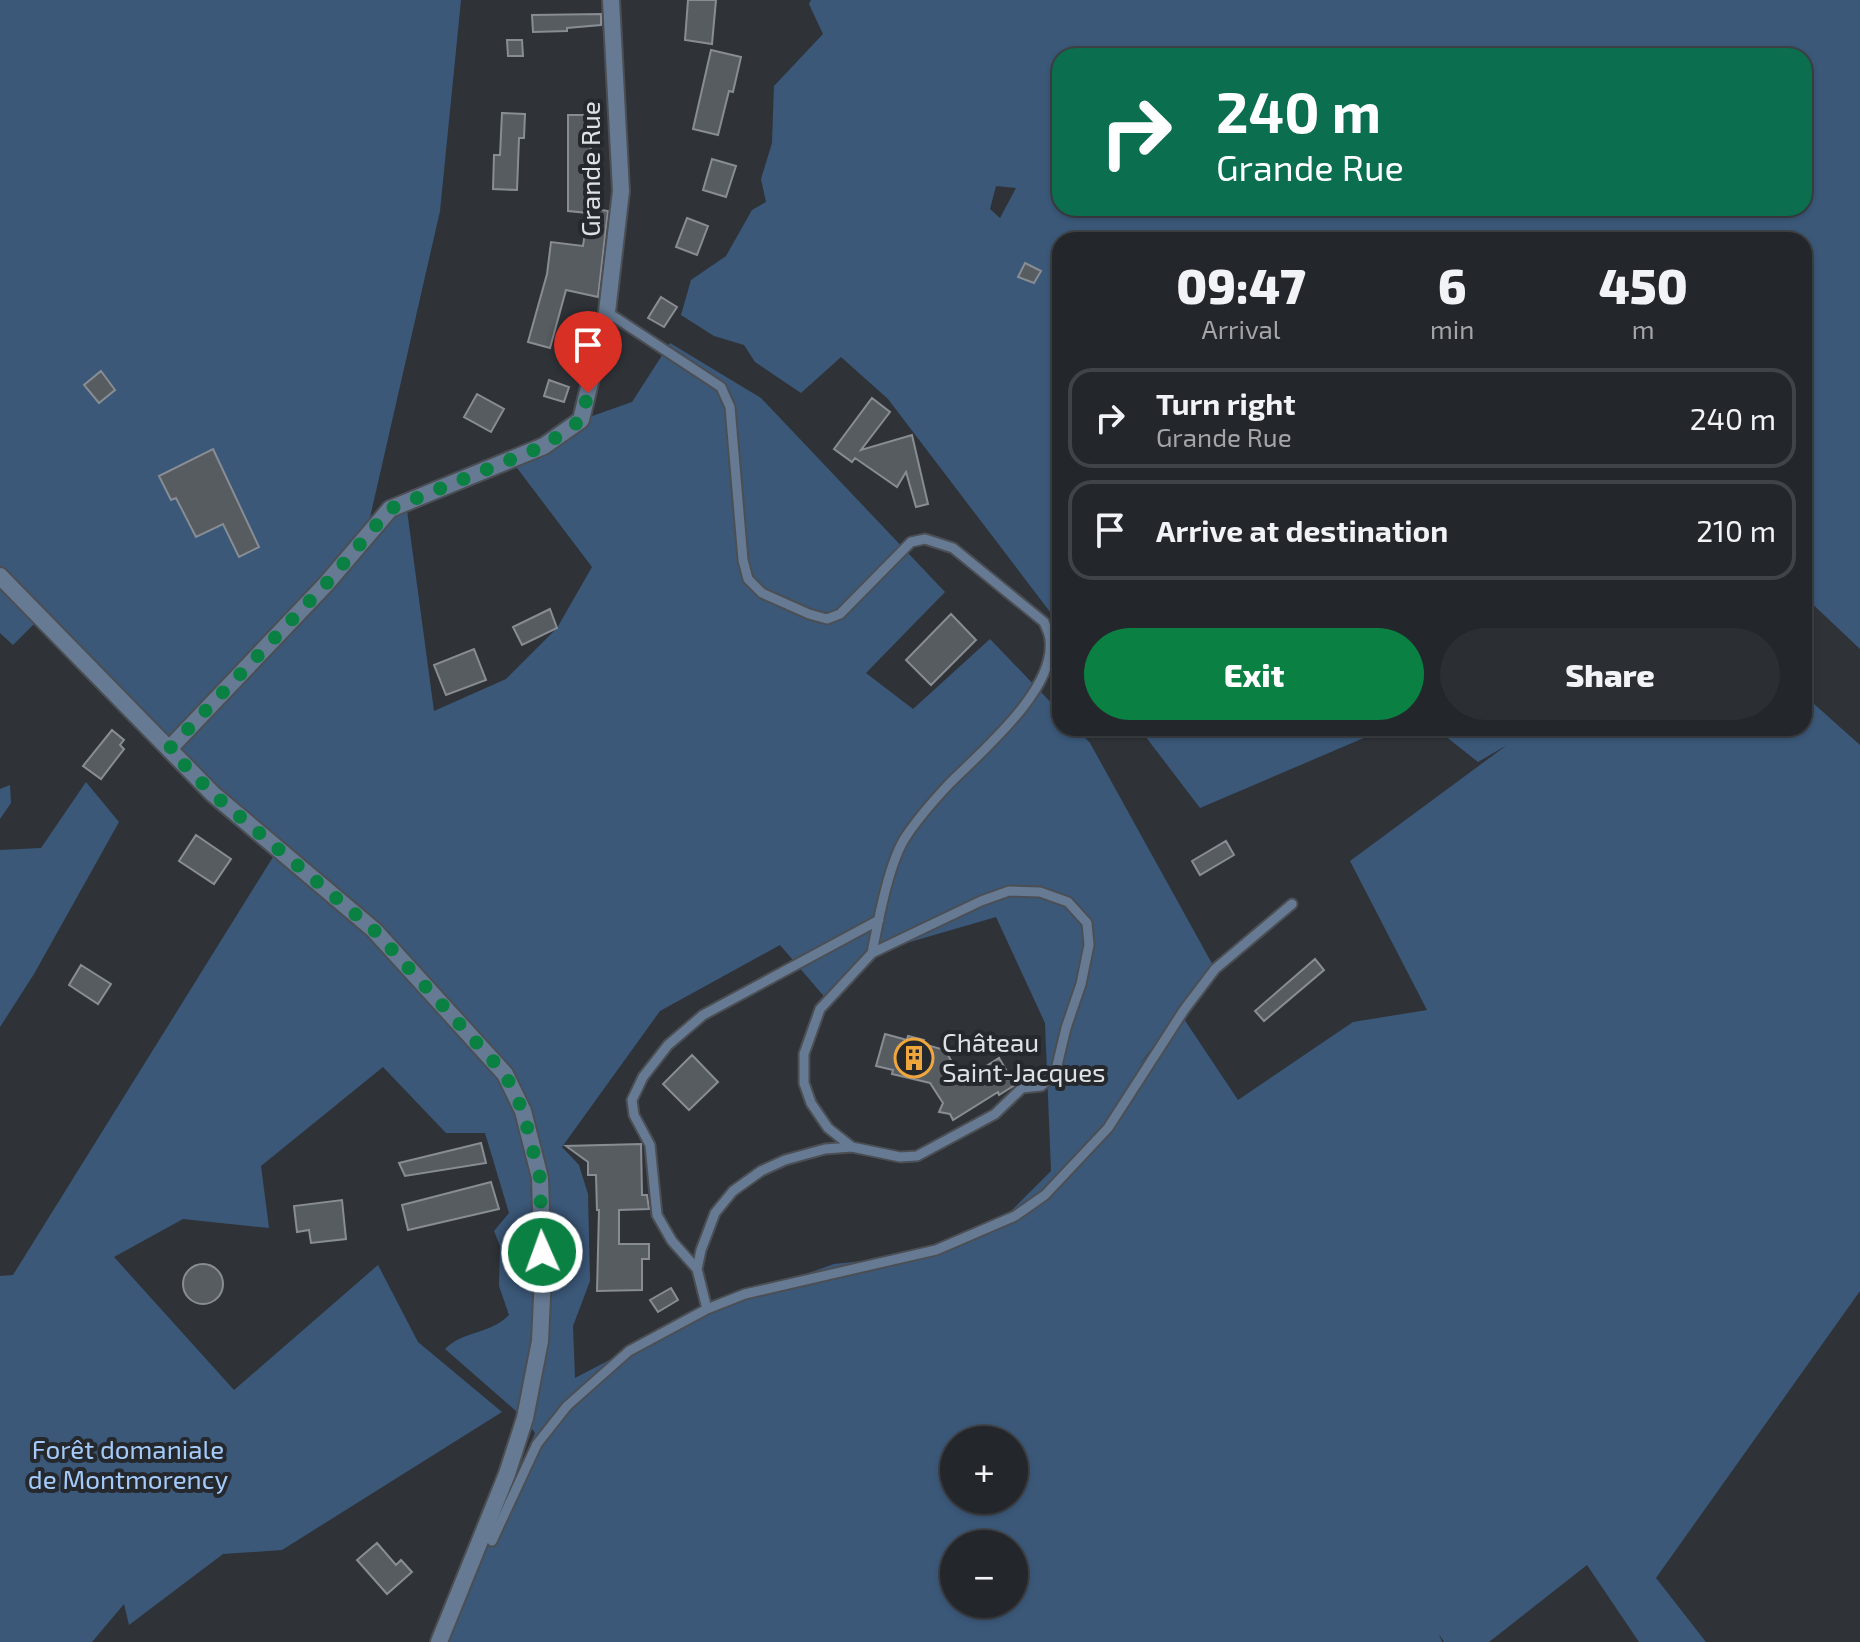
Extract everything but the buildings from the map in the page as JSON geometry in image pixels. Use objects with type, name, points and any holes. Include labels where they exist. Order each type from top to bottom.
[{"type":"street","name":"Grande Rue","points":[[169,749],[326,584],[390,509],[544,446],[581,420],[607,312],[621,191],[611,0]]},
{"type":"street","points":[[0,576],[213,794],[374,930],[505,1074],[523,1111],[540,1178],[543,1276],[540,1341],[525,1418],[439,1642]]},
{"type":"lane","points":[[607,312],[721,387],[730,407],[743,560],[748,579],[762,593],[827,619],[840,614],[911,542],[925,539],[953,548],[1044,622],[1051,640],[1045,668],[1034,688],[1008,727],[948,785],[905,837],[885,894],[872,953]]},
{"type":"lane","points":[[707,1309],[697,1269],[715,1213],[733,1191],[761,1171],[785,1160],[825,1149],[852,1147],[900,1157],[917,1156],[995,1114],[1022,1088],[1041,1086],[1055,1074],[1089,945],[1087,923],[1068,902],[1040,892],[1009,891],[872,953],[820,1009],[804,1054],[804,1083],[811,1103],[828,1128],[852,1147]]},
{"type":"lane","points":[[483,1534],[492,1541],[537,1444],[567,1406],[629,1351],[707,1309],[745,1294],[936,1250],[1015,1216],[1063,1178],[1108,1128],[1184,1010],[1215,969],[1292,904]]},
{"type":"lane","points":[[697,1269],[672,1241],[657,1215],[650,1145],[634,1115],[632,1100],[643,1077],[668,1045],[703,1015],[879,920]]},
{"type":"green space","name":"Forêt domaniale de Montmorency","points":[[0,0],[461,0],[440,211],[366,535],[406,503],[434,711],[506,679],[557,628],[592,567],[511,460],[581,420],[632,402],[670,343],[761,398],[945,592],[866,673],[913,709],[990,639],[1052,704],[1052,736],[1083,736],[1090,743],[1215,969],[1138,1066],[1182,1016],[1238,1100],[1353,1022],[1427,1010],[1350,861],[1507,745],[1478,762],[1445,736],[1812,736],[1812,702],[1860,745],[1860,1291],[1656,1578],[1706,1642],[1639,1642],[1587,1565],[1489,1642],[1444,1642],[1439,1634],[1442,1642],[447,1642],[535,1433],[524,1418],[445,1349],[460,1338],[493,1326],[509,1315],[499,1286],[500,1246],[494,1231],[509,1213],[485,1133],[446,1133],[383,1067],[261,1166],[269,1228],[183,1219],[114,1257],[234,1390],[378,1265],[418,1342],[502,1412],[282,1550],[223,1554],[129,1625],[124,1604],[92,1642],[0,1642],[0,1276],[13,1275],[278,849],[40,618],[13,645],[0,633]],"holes":[[[996,917],[1045,1023],[1051,1171],[1009,1213],[936,1250],[910,1256],[834,1264],[707,1309],[575,1378],[573,1326],[590,1281],[588,1194],[579,1165],[562,1147],[660,1011],[780,945],[828,1001],[872,953]]]},
{"type":"green space","points":[[811,0],[1860,0],[1860,649],[1812,604],[1812,232],[1052,232],[1052,614],[888,399],[841,357],[801,393],[755,362],[744,345],[714,336],[681,315],[691,280],[726,256],[752,210],[766,202],[761,179],[772,143],[774,86],[823,34],[809,4]],"holes":[[[996,186],[1016,188],[1000,218],[990,209]]]},
{"type":"green space","points":[[1145,736],[1368,736],[1200,808]]},
{"type":"green space","points":[[86,782],[119,822],[34,974],[0,1027],[0,850],[41,848]]},
{"type":"green space","points":[[10,785],[11,803],[0,819],[0,789]]},
{"type":"place","name":"Château Saint-Jacques","points":[[914,1058]]},
{"type":"route","points":[[542,1252],[540,1178],[523,1111],[505,1074],[374,930],[213,794],[169,749],[326,584],[390,509],[544,446],[581,420],[588,393]]}]
